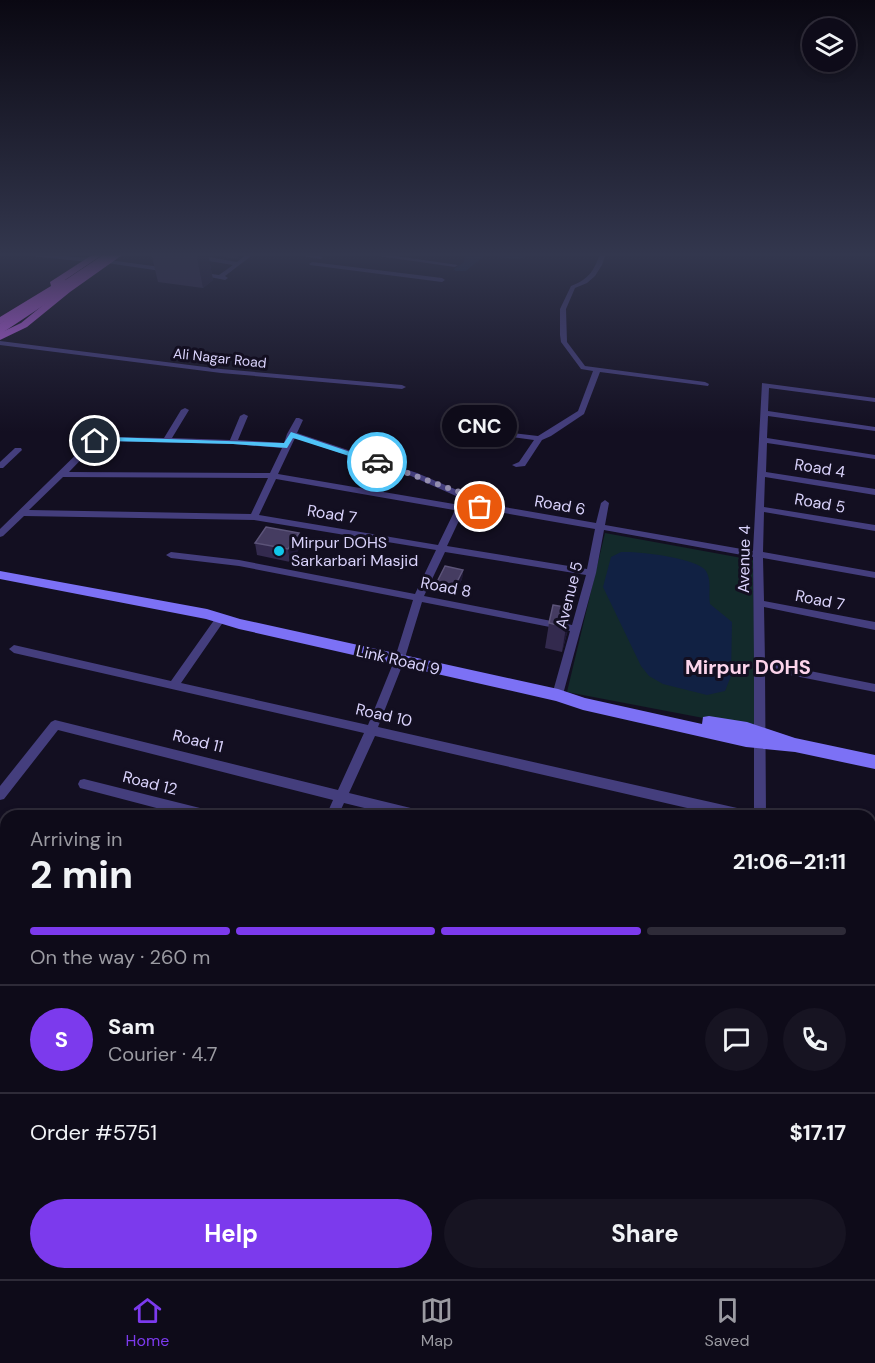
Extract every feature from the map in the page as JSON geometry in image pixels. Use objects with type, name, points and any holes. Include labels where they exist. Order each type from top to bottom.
[{"type":"main road","points":[[0,322],[16,313]]},
{"type":"main road","points":[[0,329],[25,313]]},
{"type":"main road","points":[[0,337],[30,321],[40,313]]},
{"type":"main road","points":[[0,322],[12,325],[30,321]]},
{"type":"main road","name":"Link Road 9","points":[[0,575],[103,593],[219,621]]},
{"type":"main road","name":"Link Road 9","points":[[0,583],[239,624],[558,695],[583,704],[875,762]]},
{"type":"street","points":[[563,313],[564,342],[573,351],[583,368],[705,384]]},
{"type":"street","name":"Ali Nagar Road","points":[[0,343],[221,371],[402,387]]},
{"type":"street","points":[[516,465],[522,464],[539,438],[581,412],[597,370]]},
{"type":"street","name":"Avenue 4","points":[[760,810],[758,554],[765,386],[875,400]]},
{"type":"street","points":[[167,440],[185,410]]},
{"type":"street","points":[[764,413],[875,429]]},
{"type":"street","points":[[233,442],[244,416]]},
{"type":"street","points":[[254,517],[299,420]]},
{"type":"street","points":[[449,433],[496,433],[539,438]]},
{"type":"street","points":[[291,434],[462,493],[487,507]]},
{"type":"street","points":[[0,534],[95,441],[108,439],[167,440],[287,446]]},
{"type":"street","points":[[763,440],[875,457]]},
{"type":"street","points":[[0,466],[18,450]]},
{"type":"street","name":"Road 6","points":[[60,474],[272,476],[460,508],[487,507],[875,575]]},
{"type":"street","name":"Road 4","points":[[761,474],[875,492]]},
{"type":"street","name":"Avenue 5","points":[[558,695],[591,573],[605,502]]},
{"type":"street","points":[[334,810],[372,729],[399,661],[420,597],[460,508]]},
{"type":"street","name":"Road 5","points":[[760,509],[875,528]]},
{"type":"street","name":"Road 7","points":[[21,513],[254,517],[591,573]]},
{"type":"street","name":"Road 8","points":[[171,555],[239,563],[576,629]]},
{"type":"street","name":"Road 7","points":[[759,603],[875,626]]},
{"type":"street","points":[[174,685],[219,621]]},
{"type":"street","name":"Road 10","points":[[14,650],[372,729],[720,810]]},
{"type":"street","points":[[758,665],[875,688]]},
{"type":"street","name":"Road 11","points":[[0,795],[55,725],[341,794],[398,810]]},
{"type":"street","name":"Road 12","points":[[84,784],[185,810]]},
{"type":"green space","points":[[605,533],[753,560],[756,728],[567,692]]},
{"type":"water","points":[[621,552],[680,559],[701,566],[706,571],[710,604],[732,622],[731,676],[725,691],[707,695],[663,684],[649,676],[641,666],[603,587],[611,557]]},
{"type":"building","points":[[266,527],[299,533],[288,549],[255,543]]},
{"type":"building","points":[[445,566],[463,570],[454,588],[436,584]]},
{"type":"building","points":[[553,605],[571,608],[566,627],[549,623]]},
{"type":"way so far","points":[[377,462],[462,493],[487,507],[480,507]]},
{"type":"place","name":"CNC","points":[[480,507]]},
{"type":"place","name":"Mirpur DOHS Sarkarbari Masjid","points":[[279,551]]},
{"type":"district","name":"Mirpur DOHS","points":[[748,667]]},
{"type":"route","points":[[95,441],[108,439],[233,442],[287,446],[291,434],[377,462]]}]
